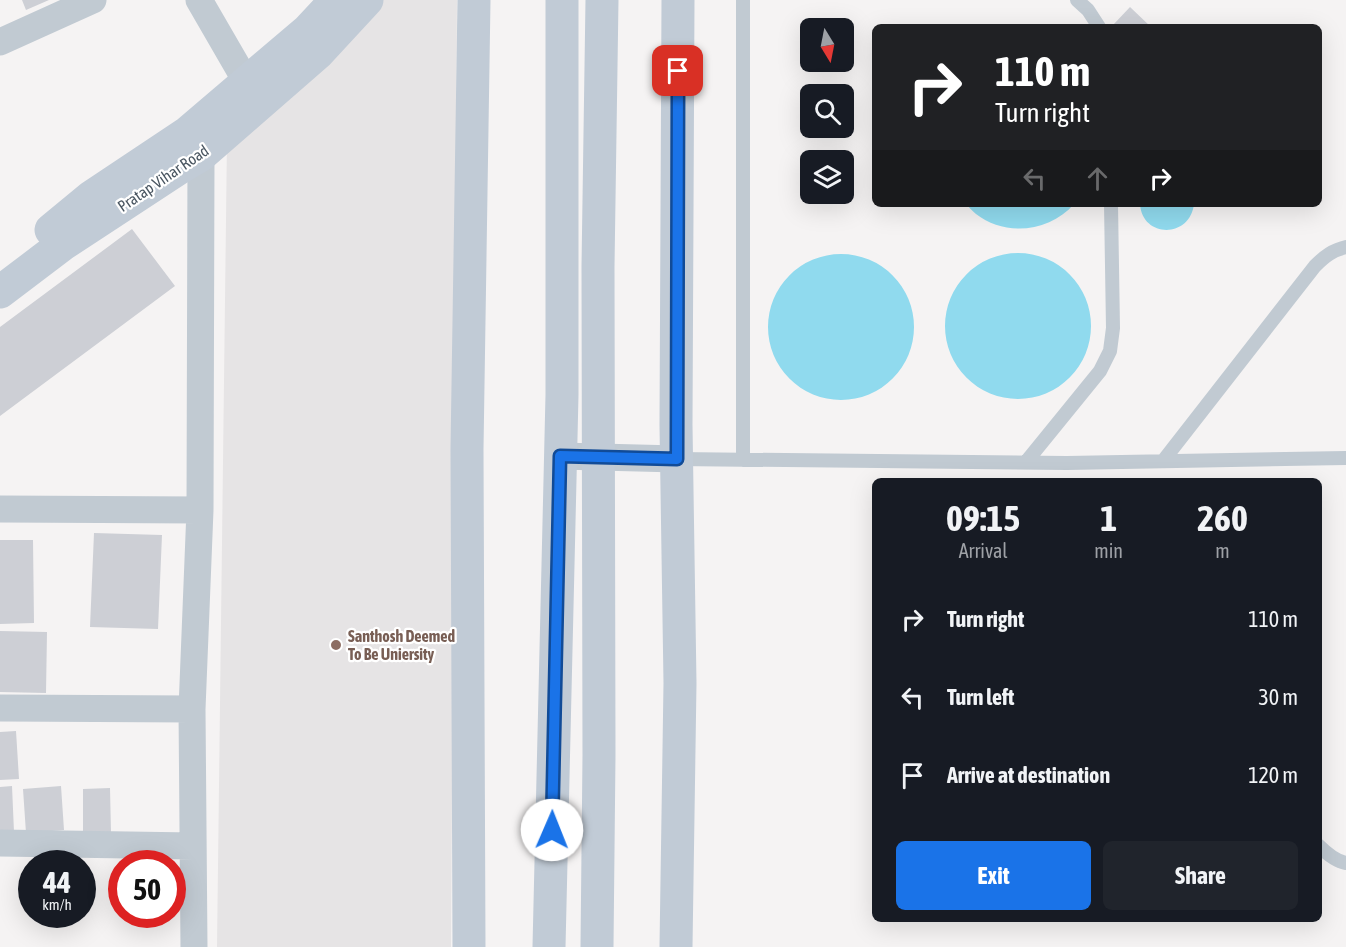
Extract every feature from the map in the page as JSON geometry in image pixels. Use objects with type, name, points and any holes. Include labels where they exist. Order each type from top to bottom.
[{"type":"street","points":[[0,42],[93,0]]},
{"type":"street","points":[[199,0],[247,83]]},
{"type":"street","name":"Pratap Vihar Road","points":[[0,292],[62,245],[181,166],[194,144],[247,83],[308,30],[336,0]]},
{"type":"street","name":"Pratap Vihar Road","points":[[0,271],[91,197],[194,144],[318,53],[367,0]]},
{"type":"street","points":[[469,947],[467,449],[474,0]]},
{"type":"street","points":[[549,947],[562,395],[562,0]]},
{"type":"street","points":[[597,947],[598,267],[602,0]]},
{"type":"street","points":[[676,947],[680,692],[677,459],[678,0]]},
{"type":"street","points":[[194,144],[200,510],[192,709],[194,947]]},
{"type":"street","points":[[560,456],[677,459]]},
{"type":"street","points":[[0,509],[200,510]]},
{"type":"street","points":[[0,708],[192,709]]},
{"type":"street","points":[[0,843],[193,846]]},
{"type":"lane","points":[[743,0],[744,460]]},
{"type":"lane","points":[[1077,0],[1088,10],[1097,24]]},
{"type":"lane","points":[[1026,462],[1100,371],[1110,351],[1113,328],[1111,207]]},
{"type":"lane","points":[[1163,461],[1315,266],[1333,251],[1345,249]]},
{"type":"lane","points":[[677,459],[1087,463],[1346,458]]},
{"type":"lane","points":[[1322,849],[1346,863]]},
{"type":"shaded area","name":"Santhosh Deemed To Be Uniersity","points":[[372,0],[457,0],[451,947],[217,947],[227,139]]},
{"type":"water","points":[[969,207],[1071,207],[1053,221],[1027,228],[1000,226],[975,213]]},
{"type":"water","points":[[1141,207],[1193,207],[1191,215],[1184,224],[1166,230],[1149,223]]},
{"type":"water","points":[[1018,253],[1046,259],[1069,275],[1085,298],[1091,326],[1085,354],[1069,377],[1046,393],[1018,399],[990,393],[967,377],[951,354],[945,326],[951,298],[967,275],[990,259]]},
{"type":"water","points":[[841,254],[869,260],[881,266],[892,276],[902,287],[908,299],[914,327],[908,355],[902,367],[892,378],[881,388],[869,394],[841,400],[813,394],[801,388],[790,378],[780,367],[774,355],[768,327],[774,299],[780,287],[790,276],[801,266],[813,260]]},
{"type":"building","points":[[22,0],[49,0],[26,10]]},
{"type":"building","points":[[1130,7],[1148,24],[1114,24]]},
{"type":"building","points":[[132,229],[175,286],[0,416],[0,327]]},
{"type":"building","points":[[94,533],[162,535],[158,629],[90,627]]},
{"type":"building","points":[[0,540],[33,540],[34,623],[0,624]]},
{"type":"building","points":[[0,631],[47,632],[46,693],[0,692]]},
{"type":"building","points":[[16,731],[19,779],[0,780],[0,732]]},
{"type":"building","points":[[12,786],[14,832],[0,832],[0,787]]},
{"type":"building","points":[[61,786],[64,830],[26,833],[23,789]]},
{"type":"building","points":[[110,788],[111,833],[83,833],[83,789]]},
{"type":"place","name":"Santhosh Deemed To Be Uniersity","points":[[336,645]]},
{"type":"route","points":[[552,830],[560,456],[677,459],[678,71]]}]
